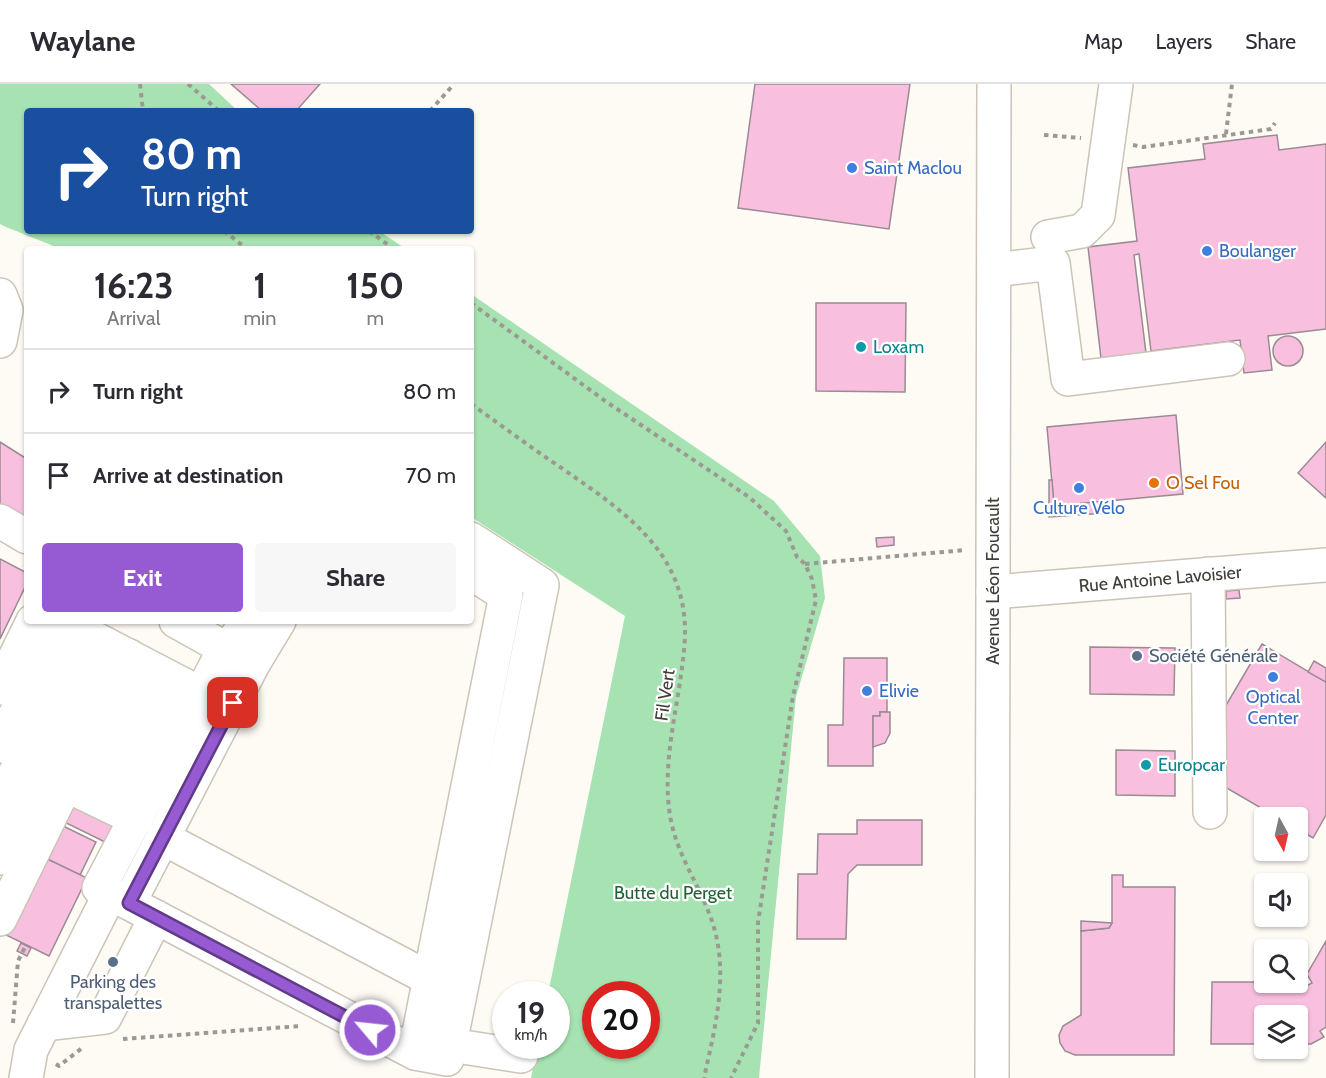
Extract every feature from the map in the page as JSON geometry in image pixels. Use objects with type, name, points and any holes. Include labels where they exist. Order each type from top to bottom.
[{"type":"street","name":"Avenue Léon Foucault","points":[[992,1078],[994,84]]},
{"type":"street","points":[[1048,237],[1082,231],[1093,223],[1098,215],[1116,84]]},
{"type":"street","points":[[994,270],[1053,263],[1068,379],[1228,359]]},
{"type":"street","points":[[0,295],[6,310],[0,341]]},
{"type":"street","points":[[0,521],[24,535]]},
{"type":"street","points":[[244,624],[227,645],[99,888],[415,1053],[447,1059],[542,585],[474,541]]},
{"type":"street","name":"Rue Antoine Lavoisier","points":[[993,592],[1326,565]]},
{"type":"street","points":[[1208,574],[1210,812]]},
{"type":"street","points":[[474,575],[536,614]]},
{"type":"street","points":[[415,1053],[506,595]]},
{"type":"street","points":[[0,688],[32,624]]},
{"type":"street","points":[[0,746],[60,624]]},
{"type":"street","points":[[62,624],[96,700],[168,758]]},
{"type":"street","points":[[182,624],[227,645]]},
{"type":"street","points":[[44,1024],[105,1017],[132,905],[163,838],[227,645],[272,624]]},
{"type":"street","points":[[96,700],[168,758]]},
{"type":"street","points":[[96,700],[168,758]]},
{"type":"street","points":[[0,919],[14,822],[96,700]]},
{"type":"street","points":[[0,858],[14,822],[96,700]]},
{"type":"street","points":[[468,785],[501,792]]},
{"type":"street","points":[[163,838],[430,979],[462,986]]},
{"type":"street","points":[[26,1078],[31,1050],[44,1024],[132,905]]},
{"type":"street","points":[[450,1045],[492,1052]]},
{"type":"path","points":[[140,84],[143,108]]},
{"type":"path","points":[[188,84],[216,108]]},
{"type":"path","points":[[433,108],[454,84]]},
{"type":"path","points":[[1226,134],[1232,84]]},
{"type":"path","points":[[1044,135],[1109,141],[1143,147],[1271,129],[1275,123]]},
{"type":"path","points":[[228,234],[243,246]]},
{"type":"path","points":[[373,234],[390,246]]},
{"type":"path","points":[[474,305],[608,403],[749,497],[786,531],[797,557],[805,564],[812,579],[816,600],[793,696],[758,922],[758,1023],[731,1078]]},
{"type":"path","name":"Fil Vert","points":[[474,406],[609,500],[665,557],[680,586],[686,612],[685,648],[668,797],[672,823],[684,862],[710,914],[720,958],[720,1003],[704,1078]]},
{"type":"path","points":[[805,564],[993,550]]},
{"type":"green space","points":[[0,84],[209,84],[235,108],[24,108],[24,234],[384,234],[402,246],[54,246],[6,227],[0,224]]},
{"type":"green space","name":"Butte du Perget","points":[[474,296],[774,501],[820,556],[825,598],[796,697],[759,1078],[531,1078],[535,1059],[570,1059],[570,981],[551,981],[625,616],[474,519]]},
{"type":"building","points":[[231,84],[320,84],[299,108],[259,108]]},
{"type":"building","points":[[755,84],[910,84],[889,229],[738,208]]},
{"type":"building","name":"Boulanger","points":[[1277,135],[1279,150],[1326,144],[1326,329],[1268,336],[1272,370],[1244,373],[1240,340],[1151,351],[1139,254],[1134,255],[1146,353],[1101,358],[1088,247],[1137,241],[1128,168],[1205,159],[1203,144]]},
{"type":"building","name":"Loxam","points":[[816,303],[906,303],[905,392],[816,391]]},
{"type":"building","points":[[1288,336],[1294,337],[1302,345],[1302,357],[1294,365],[1288,366],[1282,365],[1274,357],[1273,351],[1274,345],[1282,337]]},
{"type":"building","points":[[1176,415],[1183,494],[1054,506],[1047,427]]},
{"type":"building","points":[[0,442],[24,457],[24,519],[0,504]]},
{"type":"building","points":[[1326,442],[1326,498],[1298,473]]},
{"type":"building","points":[[1049,480],[1052,480],[1054,506],[1105,501],[1106,513],[1049,517]]},
{"type":"building","points":[[894,537],[894,545],[877,547],[876,538]]},
{"type":"building","points":[[0,559],[24,571],[24,589],[0,639]]},
{"type":"building","points":[[1239,590],[1240,598],[1226,599],[1226,591]]},
{"type":"building","points":[[1262,644],[1326,682],[1326,815],[1313,838],[1308,835],[1308,807],[1259,807],[1225,787],[1225,707]]},
{"type":"building","points":[[1090,647],[1175,648],[1174,695],[1090,694]]},
{"type":"building","points":[[844,658],[887,658],[887,712],[880,712],[880,716],[873,716],[873,766],[828,766],[828,725],[843,725]]},
{"type":"building","points":[[1314,661],[1326,668],[1326,682],[1308,672]]},
{"type":"building","points":[[880,712],[890,712],[890,733],[885,743],[873,747],[873,716],[880,716]]},
{"type":"building","name":"Europcar","points":[[1116,750],[1175,751],[1175,796],[1116,795]]},
{"type":"building","points":[[68,798],[115,821],[105,842],[58,819]]},
{"type":"building","points":[[857,820],[922,820],[922,865],[857,865],[848,874],[846,939],[797,939],[798,874],[817,874],[818,834],[857,834]]},
{"type":"building","points":[[59,824],[96,842],[80,875],[43,857]]},
{"type":"building","points":[[41,856],[87,878],[49,956],[2,933]]},
{"type":"building","points":[[1112,875],[1123,875],[1123,887],[1175,887],[1174,1055],[1075,1055],[1065,1051],[1060,1043],[1059,1035],[1063,1026],[1081,1015],[1081,931],[1109,928],[1112,923]]},
{"type":"building","points":[[1081,921],[1112,923],[1109,928],[1081,931]]},
{"type":"building","points":[[1326,941],[1326,1027],[1320,1031],[1324,1037],[1308,1044],[1308,1005],[1254,1005],[1254,1044],[1211,1044],[1212,982],[1254,982],[1254,993],[1308,993],[1308,985],[1312,983],[1308,972]]},
{"type":"building","points":[[21,943],[31,948],[27,956],[17,951]]},
{"type":"place","name":"Saint Maclou","points":[[852,168]]},
{"type":"place","name":"Boulanger","points":[[1207,251]]},
{"type":"place","name":"Loxam","points":[[861,347]]},
{"type":"place","name":"O Sel Fou","points":[[1154,483]]},
{"type":"place","name":"Culture Vélo","points":[[1079,488]]},
{"type":"place","name":"Société Générale","points":[[1137,656]]},
{"type":"place","name":"Optical Center","points":[[1273,677]]},
{"type":"place","name":"Elivie","points":[[867,691]]},
{"type":"place","name":"Europcar","points":[[1146,765]]},
{"type":"place","name":"Parking des transpalettes","points":[[113,962]]},
{"type":"route","points":[[233,703],[129,903],[370,1030]]}]
